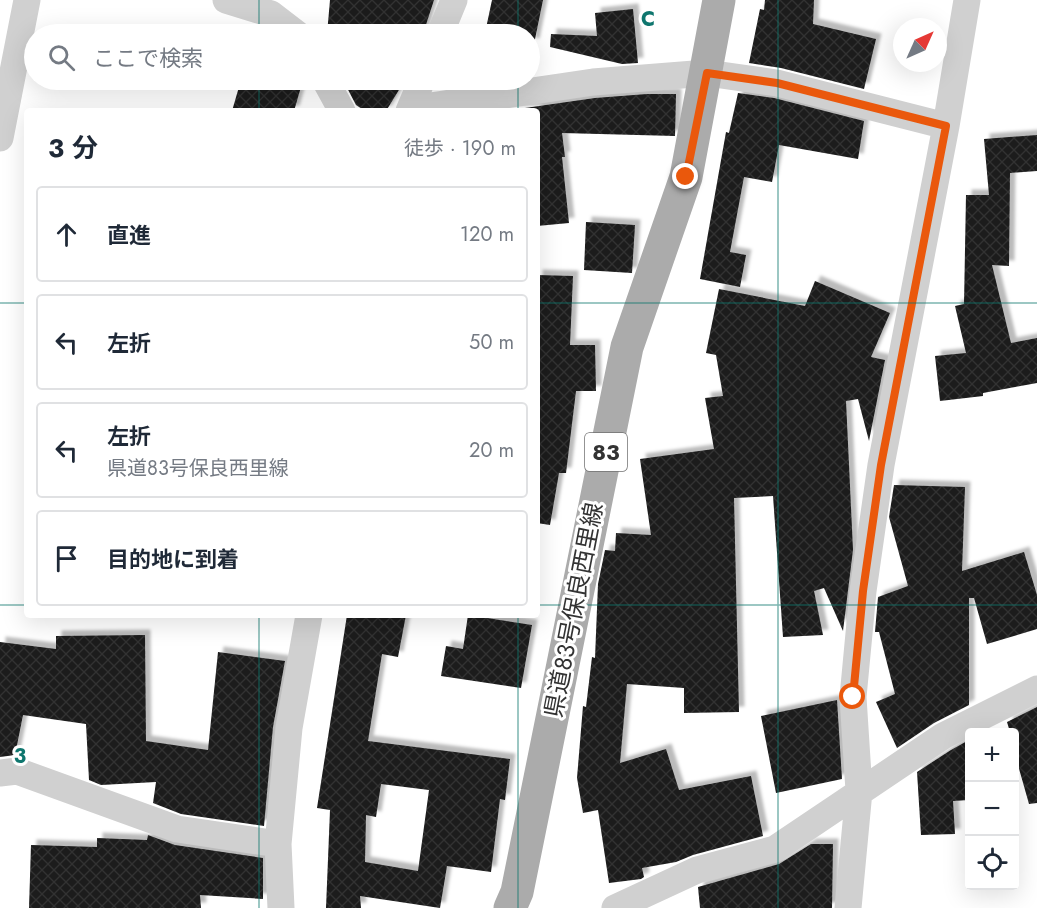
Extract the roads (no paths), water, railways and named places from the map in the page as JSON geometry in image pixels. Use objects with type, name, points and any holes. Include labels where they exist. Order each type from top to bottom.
[{"type":"main road","name":"県道83号保良西里線","points":[[510,908],[517,892],[627,347],[686,177],[719,0]]},
{"type":"street","points":[[0,138],[27,0]]},
{"type":"street","points":[[226,0],[271,14],[284,24]]},
{"type":"street","points":[[444,24],[454,0]]},
{"type":"street","points":[[848,908],[859,791],[853,697],[863,591],[881,465],[946,126],[967,0]]},
{"type":"street","points":[[540,89],[592,81],[707,73],[777,83],[946,126]]},
{"type":"street","points":[[330,90],[340,108]]},
{"type":"street","points":[[411,108],[418,90]]},
{"type":"street","points":[[423,108],[536,90]]},
{"type":"street","points":[[281,908],[278,844],[289,728],[308,618]]},
{"type":"street","points":[[615,908],[696,870],[775,849],[943,736],[1037,689]]},
{"type":"street","points":[[0,773],[17,771],[177,829],[278,844]]}]
